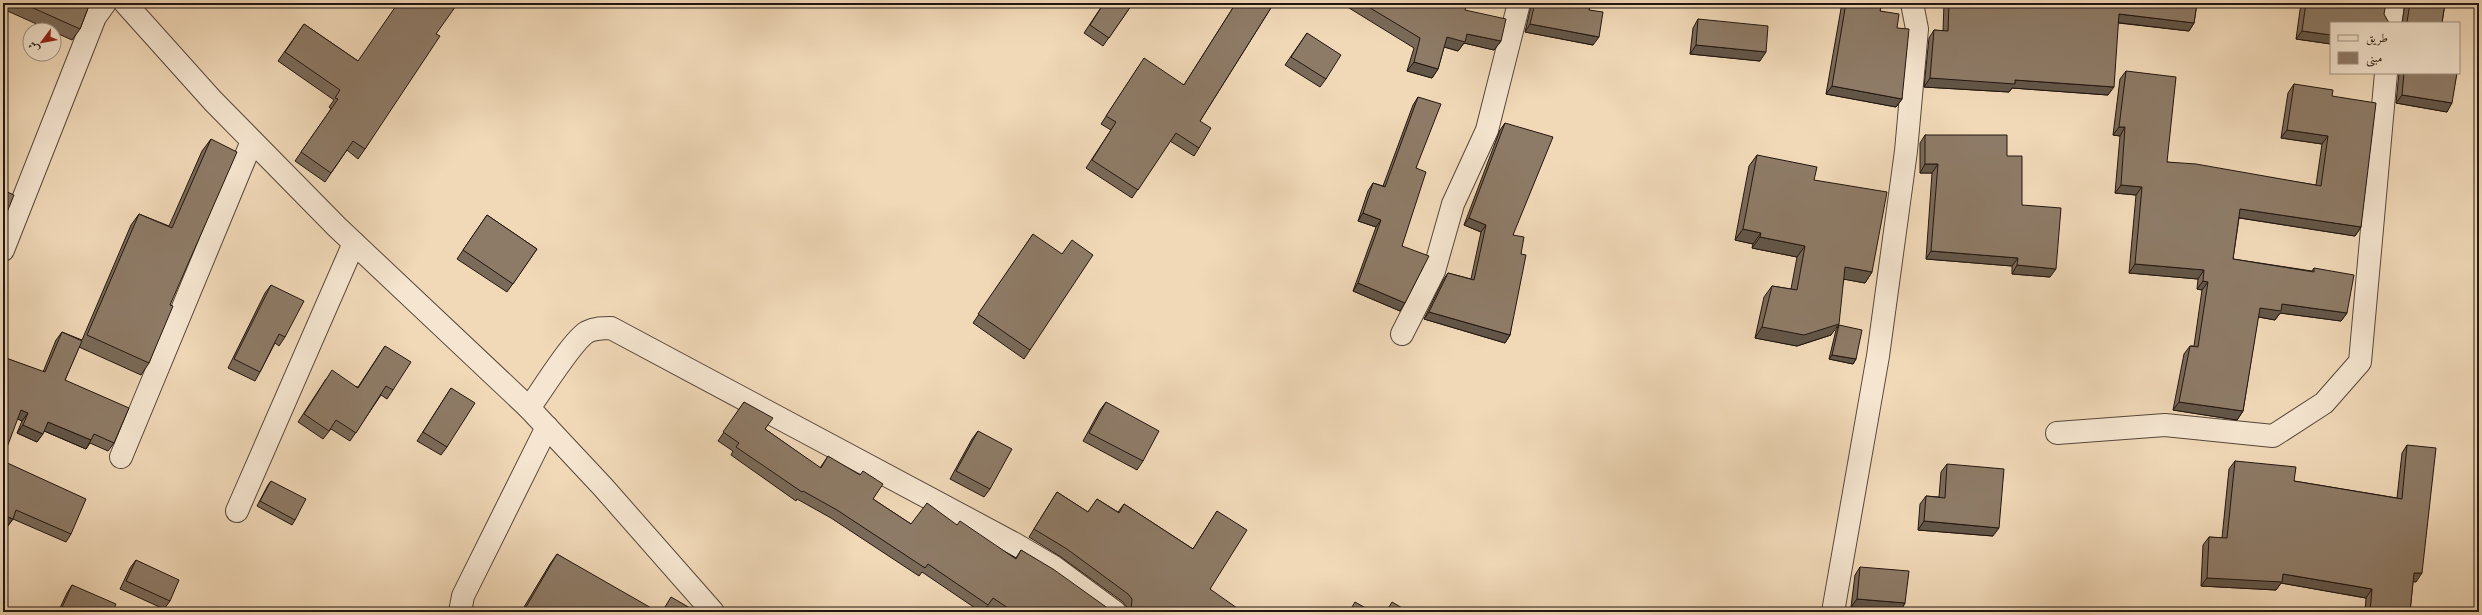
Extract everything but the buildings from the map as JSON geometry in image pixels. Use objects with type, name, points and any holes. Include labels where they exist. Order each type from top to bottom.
[{"type":"street","points":[[3,250],[95,17],[105,3]]},
{"type":"street","points":[[125,3],[213,101],[252,141],[354,243],[529,408],[603,487],[713,612]]},
{"type":"street","points":[[1402,334],[1434,271],[1453,204],[1487,130],[1519,3]]},
{"type":"street","points":[[1833,612],[1878,356],[1906,151],[1917,30],[1912,3]]},
{"type":"street","points":[[2391,22],[2393,3]]},
{"type":"street","points":[[2057,433],[2165,425],[2273,436],[2324,403],[2360,362],[2386,74]]},
{"type":"street","points":[[121,457],[252,141]]},
{"type":"street","points":[[237,511],[354,243]]},
{"type":"street","points":[[529,408],[577,343],[587,332],[599,327],[611,328],[1015,544],[1060,571],[1116,612]]},
{"type":"street","points":[[460,612],[463,596],[547,427]]}]
